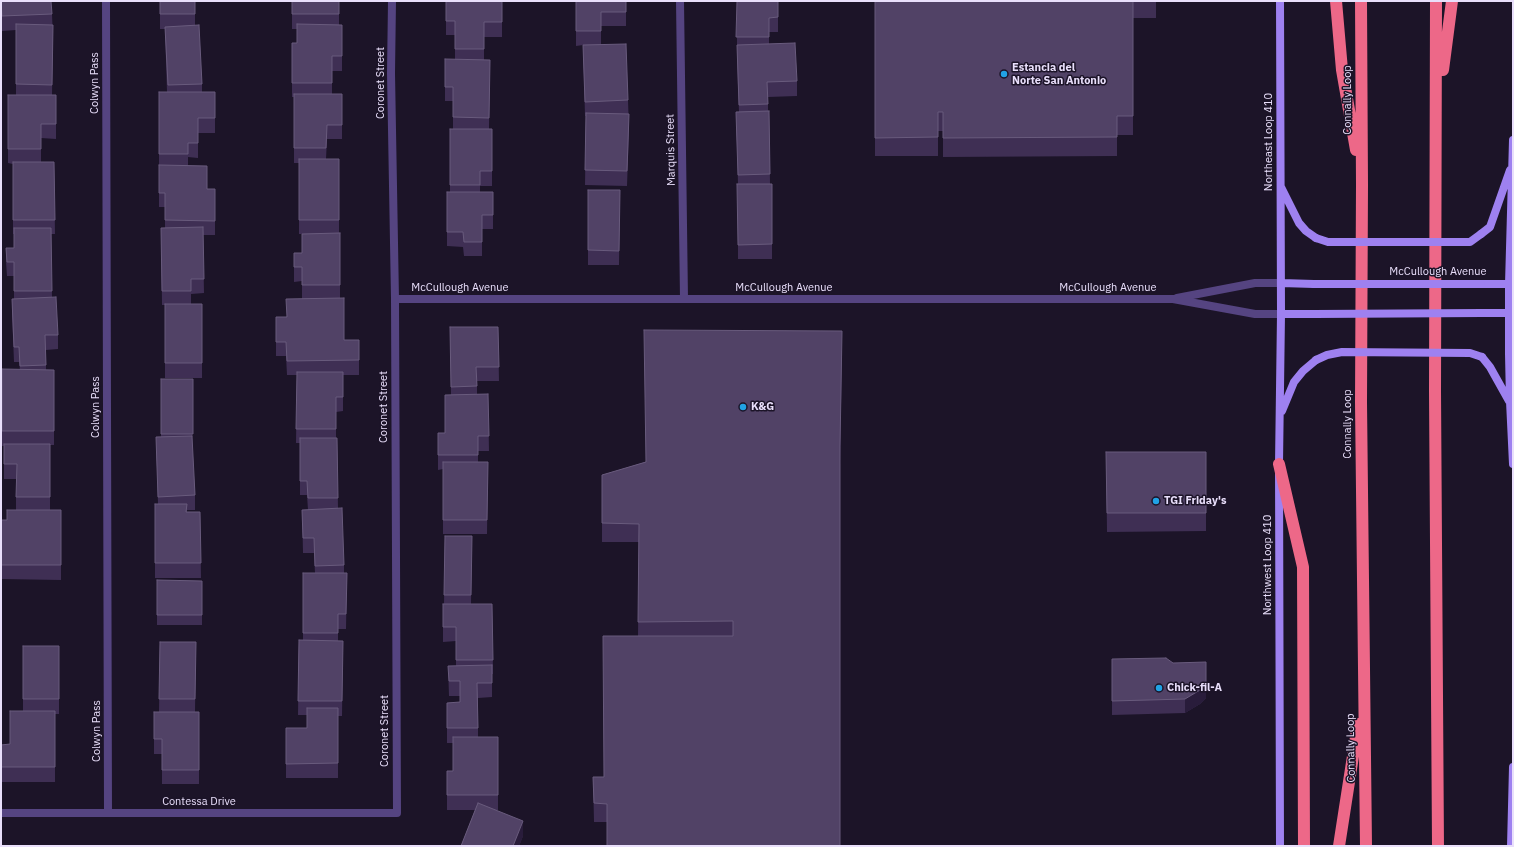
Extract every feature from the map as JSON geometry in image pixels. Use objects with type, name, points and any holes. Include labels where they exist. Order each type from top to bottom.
[{"type":"highway","points":[[1336,1],[1342,70],[1362,185]]},
{"type":"highway","name":"Connally Loop","points":[[1361,1],[1361,402],[1363,690],[1366,846]]},
{"type":"highway","points":[[1436,1],[1435,399],[1438,846]]},
{"type":"highway","points":[[1436,117],[1452,1]]},
{"type":"highway","points":[[1278,464],[1303,567],[1304,843]]},
{"type":"highway","points":[[1339,846],[1363,690]]},
{"type":"main road","name":"Northeast Loop 410","points":[[1280,1],[1281,283]]},
{"type":"main road","points":[[1513,140],[1510,402],[1513,464]]},
{"type":"main road","points":[[1280,185],[1299,223],[1306,231],[1316,238],[1328,242],[1470,242],[1490,227],[1512,162]]},
{"type":"main road","name":"McCullough Avenue","points":[[1281,283],[1511,284]]},
{"type":"main road","name":"Northwest Loop 410","points":[[1280,846],[1278,464],[1280,416],[1281,283]]},
{"type":"main road","name":"McCullough Avenue","points":[[1281,314],[1511,313]]},
{"type":"main road","points":[[1280,416],[1294,382],[1303,371],[1316,360],[1327,355],[1342,352],[1470,352],[1482,357],[1490,367],[1510,402]]},
{"type":"main road","points":[[1510,846],[1513,767]]},
{"type":"street","name":"Colwyn Pass","points":[[106,1],[108,812]]},
{"type":"street","name":"Coronet Street","points":[[392,1],[391,73],[397,814]]},
{"type":"street","name":"Marquis Street","points":[[680,1],[684,300]]},
{"type":"street","name":"McCullough Avenue","points":[[1173,299],[1255,283],[1281,283]]},
{"type":"street","name":"McCullough Avenue","points":[[394,299],[1173,299],[1255,314],[1281,314]]},
{"type":"street","name":"Contessa Drive","points":[[1,813],[108,812],[397,814]]},
{"type":"building","points":[[1,1],[51,1],[52,14],[2,16]]},
{"type":"building","points":[[160,1],[195,1],[195,14],[160,14]]},
{"type":"building","points":[[292,1],[339,1],[339,14],[292,14]]},
{"type":"building","points":[[446,1],[502,1],[502,22],[484,22],[484,49],[455,49],[455,21],[446,21]]},
{"type":"building","points":[[576,1],[626,1],[626,12],[601,12],[601,31],[576,31]]},
{"type":"building","points":[[737,1],[778,1],[778,17],[769,18],[769,37],[736,37]]},
{"type":"building","name":"Estancia del Norte San Antonio","points":[[875,1],[1133,1],[1133,116],[1117,116],[1117,137],[943,138],[943,112],[938,112],[938,137],[875,138]]},
{"type":"building","points":[[16,24],[53,25],[52,85],[16,84]]},
{"type":"building","points":[[297,24],[342,25],[342,56],[332,56],[332,83],[292,83],[292,43],[297,43]]},
{"type":"building","points":[[199,25],[202,84],[168,85],[165,27]]},
{"type":"building","points":[[795,43],[797,81],[767,82],[768,104],[739,105],[737,45]]},
{"type":"building","points":[[626,44],[628,100],[585,102],[583,45]]},
{"type":"building","points":[[445,59],[490,60],[489,118],[453,117],[453,87],[445,87]]},
{"type":"building","points":[[159,92],[215,92],[215,118],[198,118],[198,143],[188,143],[188,154],[159,154]]},
{"type":"building","points":[[294,94],[342,94],[342,125],[327,125],[326,148],[294,148]]},
{"type":"building","points":[[8,95],[56,95],[56,124],[41,124],[41,149],[8,149]]},
{"type":"building","points":[[769,111],[770,174],[738,175],[736,112]]},
{"type":"building","points":[[586,113],[629,114],[627,171],[585,170]]},
{"type":"building","points":[[450,129],[492,129],[492,171],[480,171],[480,185],[450,185]]},
{"type":"building","points":[[299,159],[339,159],[339,220],[299,220]]},
{"type":"building","points":[[13,162],[54,162],[55,220],[13,220]]},
{"type":"building","points":[[159,165],[207,166],[207,189],[215,189],[215,221],[165,220],[165,193],[159,193]]},
{"type":"building","points":[[737,184],[772,184],[772,244],[738,245]]},
{"type":"building","points":[[588,190],[620,190],[619,251],[588,250]]},
{"type":"building","points":[[447,192],[493,192],[493,215],[482,215],[482,242],[464,242],[463,232],[447,232]]},
{"type":"building","points":[[203,227],[204,279],[191,279],[191,291],[162,291],[161,228]]},
{"type":"building","points":[[14,228],[51,228],[52,291],[14,291],[14,262],[7,262],[6,248],[14,248]]},
{"type":"building","points":[[340,233],[340,285],[302,285],[302,267],[294,267],[294,253],[302,253],[302,234]]},
{"type":"building","points":[[56,297],[58,335],[45,335],[46,365],[20,366],[19,347],[14,347],[12,299]]},
{"type":"building","points":[[344,298],[344,340],[359,340],[359,360],[287,361],[286,342],[276,342],[276,317],[287,317],[286,299]]},
{"type":"building","points":[[165,304],[202,304],[202,363],[165,363]]},
{"type":"building","points":[[450,327],[498,327],[499,367],[476,367],[477,386],[451,387]]},
{"type":"building","points":[[644,330],[842,331],[840,446],[840,846],[607,846],[607,804],[594,803],[593,777],[604,777],[603,636],[733,636],[733,621],[638,622],[639,524],[602,523],[602,475],[646,462]]},
{"type":"building","points":[[2,369],[54,370],[54,431],[2,431]]},
{"type":"building","points":[[297,372],[343,372],[343,397],[336,397],[336,429],[296,429]]},
{"type":"building","points":[[161,379],[193,379],[193,434],[161,434]]},
{"type":"building","points":[[488,394],[489,436],[478,436],[478,455],[438,455],[438,433],[445,433],[445,395]]},
{"type":"building","points":[[192,436],[195,495],[158,497],[156,437]]},
{"type":"building","points":[[300,438],[337,438],[338,498],[308,498],[307,481],[300,481]]},
{"type":"building","points":[[4,444],[50,444],[50,497],[16,497],[17,464],[4,464]]},
{"type":"building","name":"TGI Friday's","points":[[1106,452],[1206,452],[1206,513],[1107,513]]},
{"type":"building","points":[[443,462],[488,462],[487,520],[443,520]]},
{"type":"building","points":[[155,504],[187,504],[186,512],[200,512],[201,563],[155,563]]},
{"type":"building","points":[[342,508],[344,565],[315,566],[314,538],[303,538],[302,510]]},
{"type":"building","points":[[7,510],[61,510],[61,565],[1,565],[1,520],[7,520]]},
{"type":"building","points":[[445,536],[472,536],[471,595],[444,595]]},
{"type":"building","points":[[303,573],[347,573],[346,614],[338,614],[338,633],[303,633]]},
{"type":"building","points":[[157,580],[202,581],[202,615],[157,615]]},
{"type":"building","points":[[443,604],[492,604],[493,660],[456,660],[456,627],[443,627]]},
{"type":"building","points":[[299,640],[343,641],[342,701],[298,701]]},
{"type":"building","points":[[160,642],[196,642],[195,699],[159,699]]},
{"type":"building","points":[[23,646],[59,646],[59,699],[23,699]]},
{"type":"building","name":"Chick-fil-A","points":[[1166,658],[1173,663],[1206,662],[1206,684],[1200,690],[1185,699],[1112,701],[1112,659]]},
{"type":"building","points":[[492,665],[492,683],[477,683],[478,728],[447,728],[447,703],[460,702],[460,681],[449,681],[448,666]]},
{"type":"building","points":[[307,708],[338,708],[338,763],[286,764],[286,728],[307,728]]},
{"type":"building","points":[[10,711],[55,711],[55,767],[1,767],[1,745],[10,744]]},
{"type":"building","points":[[154,712],[199,712],[199,770],[162,770],[162,739],[154,739]]},
{"type":"building","points":[[453,737],[498,737],[498,795],[447,795],[447,771],[453,771]]},
{"type":"building","points":[[478,803],[523,821],[513,846],[461,846]]},
{"type":"place","name":"Estancia del Norte San Antonio","points":[[1004,74]]},
{"type":"place","name":"K&G","points":[[743,407]]},
{"type":"place","name":"TGI Friday's","points":[[1156,501]]},
{"type":"place","name":"Chick-fil-A","points":[[1159,688]]}]
